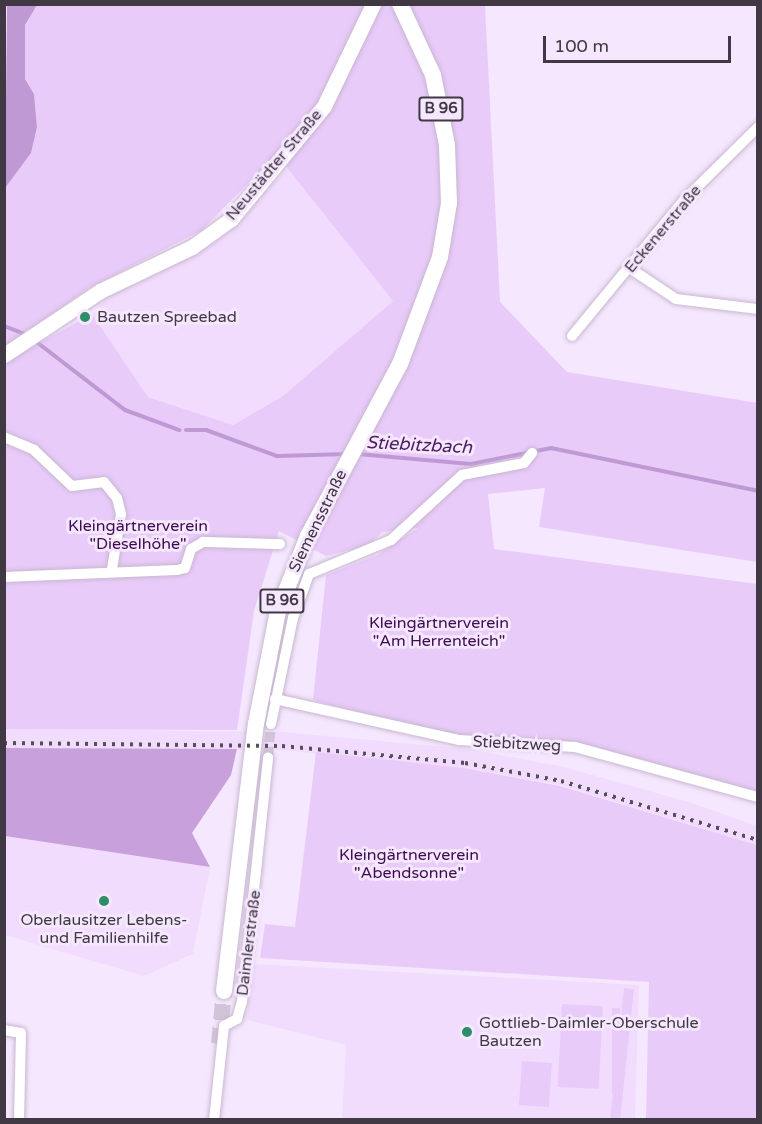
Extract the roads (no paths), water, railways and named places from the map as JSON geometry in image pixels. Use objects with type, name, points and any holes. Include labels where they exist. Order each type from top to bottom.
[{"type":"main road","name":"Siemensstraße","points":[[225,991],[268,652],[294,568],[366,429],[427,301],[449,203],[440,100],[423,49],[400,4]]},
{"type":"street","name":"Neustädter Straße","points":[[4,355],[99,291],[192,247],[231,219],[328,100],[373,4]]},
{"type":"street","name":"Eckenerstraße","points":[[572,336],[631,269],[684,200],[758,127]]},
{"type":"street","points":[[631,269],[676,299],[758,309]]},
{"type":"street","points":[[4,437],[34,450],[72,486],[104,482],[117,498],[121,514],[112,569]]},
{"type":"street","points":[[271,724],[293,618],[309,574],[391,540],[462,475],[524,463],[531,453]]},
{"type":"street","points":[[4,577],[112,569],[185,568],[191,549],[203,542],[280,544]]},
{"type":"street","name":"Stiebitzweg","points":[[275,699],[459,740],[575,747],[758,797]]},
{"type":"street","name":"Daimlerstraße","points":[[214,1119],[224,1026],[237,1019],[242,1002],[268,757]]},
{"type":"street","points":[[4,1030],[21,1033],[19,1119]]},
{"type":"waterway","name":"Stiebitzbach","points":[[4,326],[28,335]]},
{"type":"waterway","name":"Stiebitzbach","points":[[34,340],[125,410],[179,430]]},
{"type":"waterway","name":"Stiebitzbach","points":[[186,430],[206,430],[277,456],[347,454]]},
{"type":"waterway","name":"Stiebitzbach","points":[[358,454],[471,464],[551,448],[758,491]]},
{"type":"tunnel","points":[[268,757],[271,724]]},
{"type":"tunnel","points":[[219,1044],[224,991]]},
{"type":"railway","points":[[4,743],[282,746],[465,763],[561,781],[758,840]]},
{"type":"place","name":"Bautzen Spreebad","points":[[85,317]]},
{"type":"place","name":"Oberlausitzer Lebens- und Familienhilfe","points":[[104,901]]},
{"type":"place","name":"Gottlieb-Daimler-Oberschule Bautzen","points":[[467,1032]]},
{"type":"park label","name":"Kleingärtnerverein \"Dieselhöhe\"","points":[[138,535]]},
{"type":"park label","name":"Kleingärtnerverein \"Am Herrenteich\"","points":[[439,632]]},
{"type":"park label","name":"Kleingärtnerverein \"Abendsonne\"","points":[[409,864]]}]
